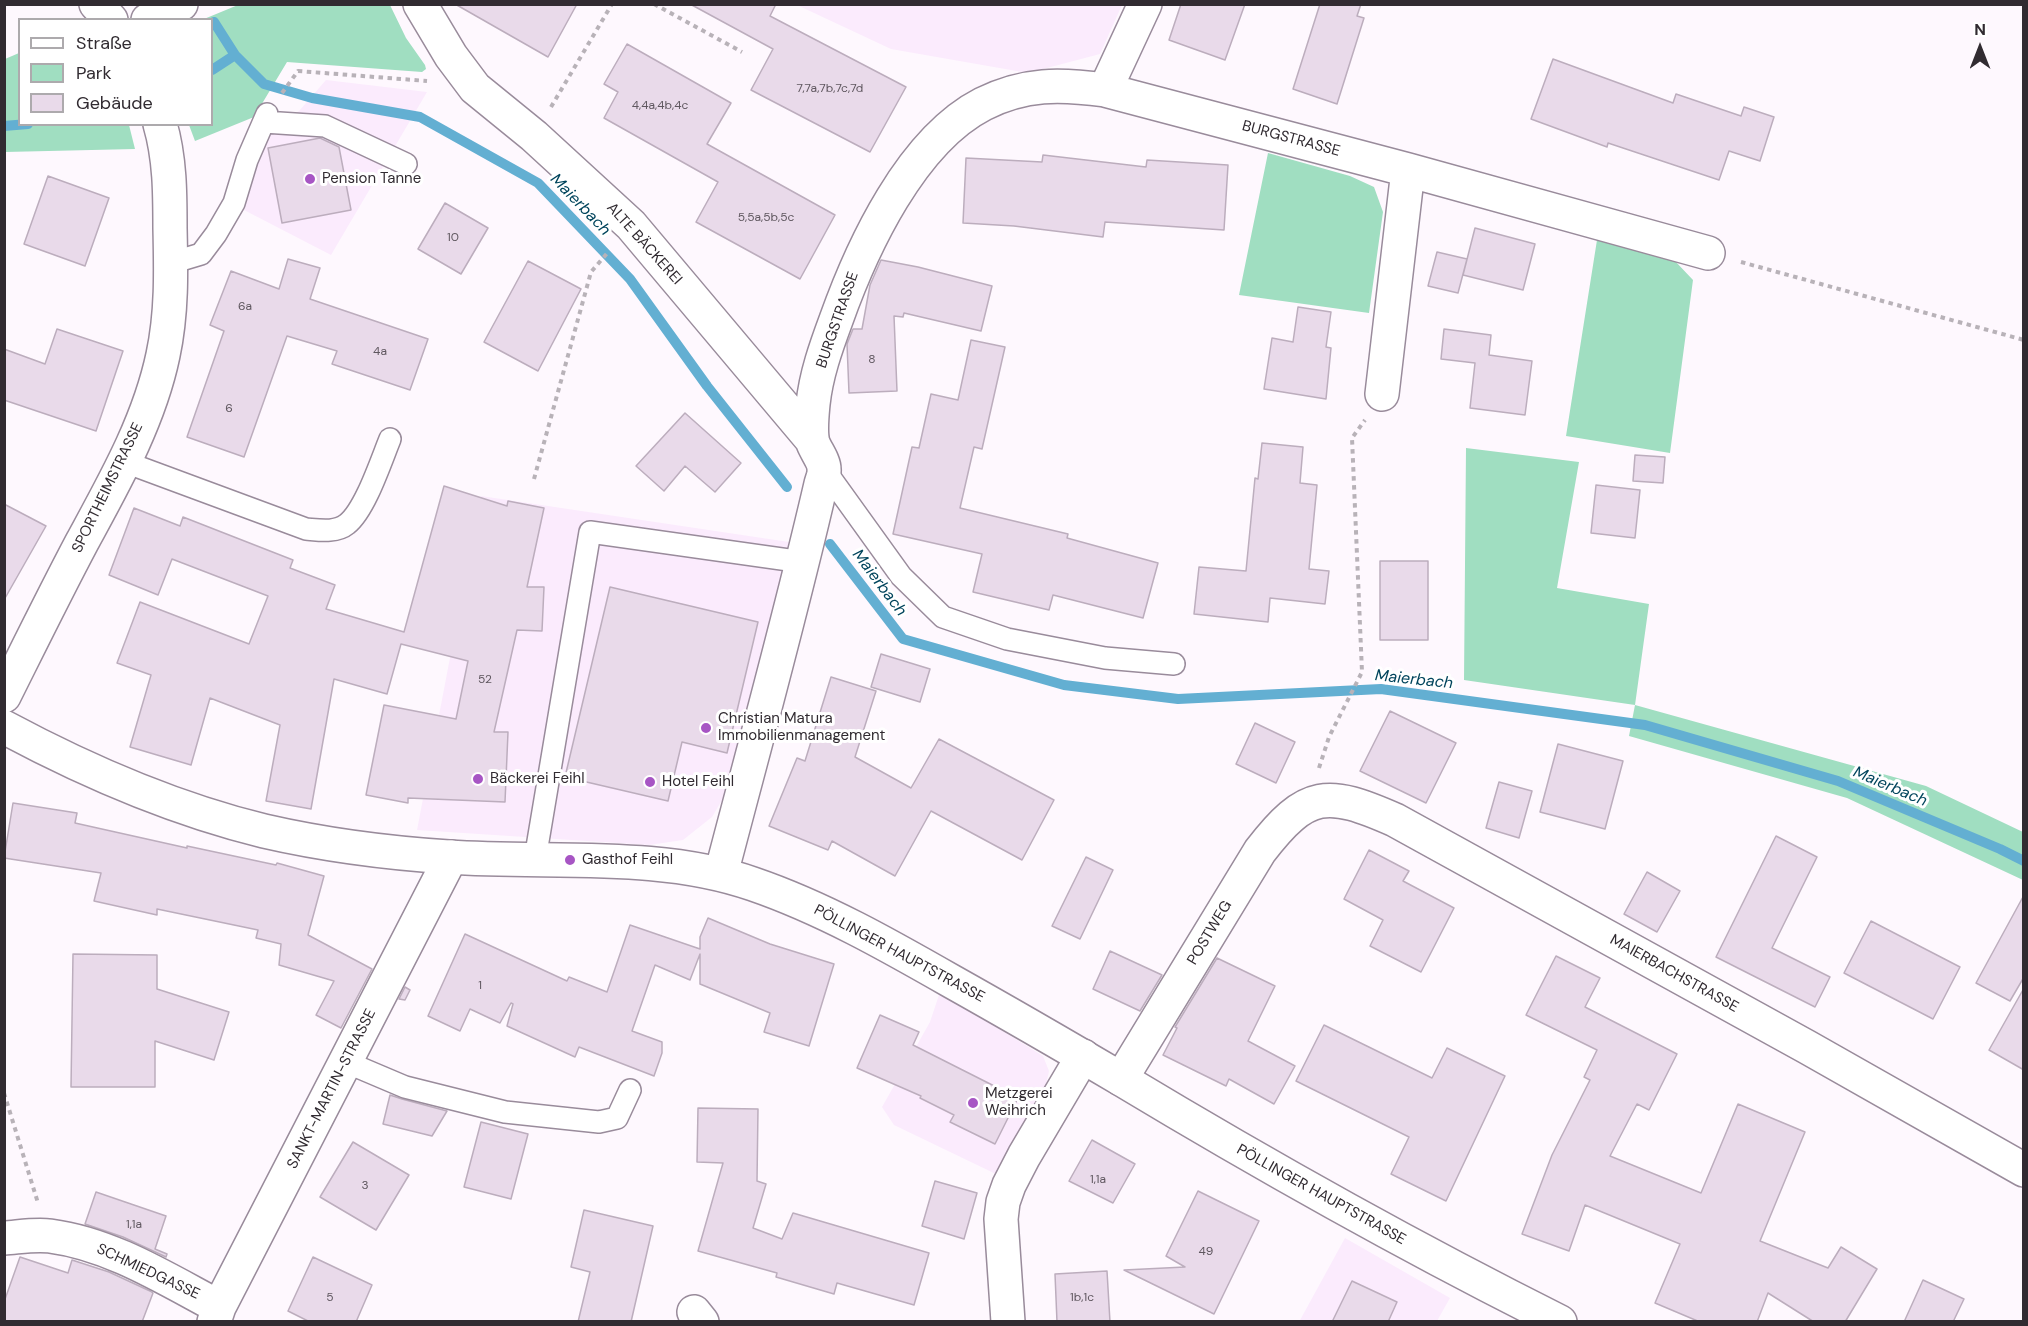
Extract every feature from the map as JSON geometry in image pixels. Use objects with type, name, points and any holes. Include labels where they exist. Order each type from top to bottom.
[{"type":"street","points":[[96,4],[109,18]]},
{"type":"street","points":[[151,18],[181,4]]},
{"type":"street","name":"ALTE BÄCKEREI","points":[[420,4],[451,56],[475,88],[534,136],[631,225],[818,455]]},
{"type":"street","points":[[1106,90],[1145,4]]},
{"type":"street","name":"BURGSTRASSE","points":[[721,874],[803,562],[818,455],[813,404],[822,359],[849,283],[874,228],[909,173],[950,126],[982,105],[1016,91],[1040,85],[1072,85],[1106,90],[1708,253]]},
{"type":"street","name":"SPORTHEIMSTRASSE","points":[[4,696],[48,605],[124,462],[154,388],[163,355],[171,300],[168,161],[160,126]]},
{"type":"street","points":[[1382,394],[1408,170]]},
{"type":"street","name":"PÖLLINGER HAUPTSTRASSE","points":[[4,727],[69,760],[141,791],[219,818],[263,830],[321,842],[451,857],[617,862],[672,867],[721,874],[806,904],[868,935],[1083,1056],[1364,1220],[1560,1322]]},
{"type":"street","name":"MAIERBACHSTRASSE","points":[[1316,802],[1332,799],[1360,805],[1395,820],[1807,1047],[2024,1170]]},
{"type":"street","name":"POSTWEG","points":[[1121,1079],[1260,851],[1278,828],[1296,811],[1316,802]]},
{"type":"street","name":"SANKT-MARTIN-STRASSE","points":[[217,1314],[451,857]]},
{"type":"street","points":[[1008,1322],[1001,1220],[1003,1202],[1024,1156],[1083,1056]]},
{"type":"street","name":"SCHMIEDGASSE","points":[[4,1238],[48,1235],[97,1247],[150,1270],[217,1314]]},
{"type":"lane","points":[[171,263],[201,254],[216,234],[234,203],[247,160],[265,118],[325,126],[406,164]]},
{"type":"lane","points":[[124,462],[306,529],[326,531],[346,525],[358,513],[390,439]]},
{"type":"lane","points":[[818,455],[901,576],[943,617],[1007,639],[1105,658],[1174,664]]},
{"type":"lane","points":[[536,859],[590,532],[803,562]]},
{"type":"lane","points":[[346,1062],[405,1087],[505,1112],[599,1122],[617,1118],[630,1090]]},
{"type":"path","points":[[534,136],[612,4]]},
{"type":"path","points":[[654,4],[742,52]]},
{"type":"path","points":[[298,71],[420,80],[475,88]]},
{"type":"path","points":[[534,479],[591,272],[614,246]]},
{"type":"path","points":[[1708,253],[2024,340]]},
{"type":"path","points":[[1329,737],[1362,672],[1353,438],[1382,394]]},
{"type":"path","points":[[4,1093],[48,1235]]},
{"type":"shaded area","points":[[797,5],[1122,5],[1100,54],[1028,73],[891,49]]},
{"type":"shaded area","points":[[326,80],[427,92],[331,255],[244,210],[265,132],[299,111]]},
{"type":"shaded area","points":[[481,496],[789,542],[731,785],[712,817],[683,840],[649,845],[417,830]]},
{"type":"shaded area","points":[[940,992],[1043,1056],[1049,1071],[1042,1103],[1000,1176],[894,1125],[882,1107],[930,1022]]},
{"type":"shaded area","points":[[1345,1238],[1450,1298],[1437,1321],[1299,1322]]},
{"type":"green space","points":[[238,5],[390,5],[406,38],[426,69],[422,72],[287,62],[254,117],[195,141],[189,126],[213,126],[213,18],[206,18]]},
{"type":"green space","points":[[18,53],[18,126],[129,126],[135,149],[5,152],[5,59]]},
{"type":"green space","points":[[1268,153],[1350,176],[1374,187],[1383,212],[1369,313],[1239,295]]},
{"type":"green space","points":[[1597,240],[1675,261],[1693,280],[1670,453],[1566,436]]},
{"type":"green space","points":[[1466,448],[1579,462],[1557,588],[1649,604],[1635,705],[1464,680]]},
{"type":"green space","points":[[1635,705],[1926,786],[2023,832],[2023,880],[1847,798],[1629,736]]},
{"type":"building","points":[[455,4],[577,4],[548,57]]},
{"type":"building","points":[[690,4],[776,4],[770,16],[906,87],[870,152],[751,90],[773,49]]},
{"type":"building","points":[[1181,4],[1245,4],[1225,60],[1169,40]]},
{"type":"building","points":[[1320,4],[1361,4],[1357,16],[1364,18],[1337,104],[1293,89]]},
{"type":"building","points":[[627,44],[731,103],[707,144],[835,215],[800,279],[696,222],[718,182],[604,118],[618,92],[604,84]]},
{"type":"building","points":[[1553,59],[1673,103],[1676,94],[1741,116],[1744,107],[1774,117],[1760,161],[1729,151],[1719,180],[1608,143],[1607,147],[1531,119]]},
{"type":"building","name":"Pension Tanne","points":[[320,138],[339,147],[351,210],[282,223],[268,148]]},
{"type":"building","points":[[1043,155],[1146,167],[1147,160],[1228,165],[1224,230],[1105,222],[1103,237],[1014,226],[963,223],[966,158],[1042,162]]},
{"type":"building","points":[[48,176],[109,198],[85,266],[24,244]]},
{"type":"building","points":[[445,203],[488,228],[461,274],[418,249]]},
{"type":"building","points":[[1475,228],[1535,244],[1523,290],[1463,275]]},
{"type":"building","points":[[1437,252],[1467,259],[1458,293],[1428,286]]},
{"type":"building","points":[[288,259],[320,268],[310,299],[428,339],[410,390],[332,364],[337,351],[287,336],[244,457],[187,437],[224,331],[210,325],[231,271],[279,289]]},
{"type":"building","points":[[881,260],[992,286],[981,331],[904,313],[903,317],[894,316],[897,391],[849,393],[847,344],[853,329],[862,329],[870,285]]},
{"type":"building","points":[[528,261],[581,289],[538,371],[484,342]]},
{"type":"building","points":[[1298,307],[1331,312],[1326,347],[1331,348],[1326,399],[1264,389],[1272,338],[1293,342]]},
{"type":"building","points":[[57,329],[123,351],[96,431],[4,400],[4,349],[45,364]]},
{"type":"building","points":[[1444,329],[1491,335],[1489,355],[1532,361],[1525,415],[1470,408],[1475,363],[1441,359]]},
{"type":"building","points":[[971,340],[1005,347],[982,449],[974,447],[960,508],[1068,534],[1067,538],[1158,563],[1143,618],[1053,595],[1049,610],[973,592],[982,554],[893,534],[912,447],[919,448],[931,394],[958,400]]},
{"type":"building","points":[[685,413],[741,463],[715,492],[685,466],[664,491],[636,466]]},
{"type":"building","points":[[1262,443],[1303,447],[1300,483],[1317,485],[1309,569],[1329,571],[1325,604],[1270,598],[1268,622],[1194,614],[1199,567],[1246,571],[1255,478],[1258,479]]},
{"type":"building","points":[[1635,455],[1665,457],[1663,483],[1633,481]]},
{"type":"building","points":[[1596,485],[1640,490],[1635,538],[1591,533]]},
{"type":"building","points":[[444,486],[507,506],[508,501],[544,508],[527,587],[544,587],[542,631],[517,630],[494,732],[508,732],[505,802],[408,798],[408,803],[366,795],[384,705],[456,719],[468,661],[401,644],[387,694],[334,679],[311,809],[266,801],[280,725],[210,698],[191,765],[130,747],[151,675],[117,663],[140,602],[249,644],[268,596],[172,559],[158,595],[109,575],[134,508],[180,526],[183,517],[293,560],[290,568],[335,585],[326,609],[404,632]]},
{"type":"building","points":[[4,504],[46,526],[4,600]]},
{"type":"building","points":[[1380,561],[1428,561],[1428,640],[1380,640]]},
{"type":"building","points":[[610,587],[758,622],[727,753],[682,742],[668,801],[565,777]]},
{"type":"building","points":[[881,654],[930,669],[920,702],[871,687]]},
{"type":"building","points":[[831,677],[876,691],[855,757],[911,788],[939,739],[1054,800],[1022,860],[931,811],[895,876],[832,841],[828,850],[769,826],[797,758],[805,761]]},
{"type":"building","points":[[1390,711],[1456,743],[1426,803],[1360,771]]},
{"type":"building","points":[[1255,723],[1295,742],[1276,783],[1236,764]]},
{"type":"building","points":[[1558,744],[1623,761],[1605,829],[1540,812]]},
{"type":"building","points":[[1499,782],[1532,791],[1519,838],[1486,828]]},
{"type":"building","points":[[13,803],[77,813],[75,823],[187,848],[187,846],[276,865],[277,863],[324,876],[308,935],[372,969],[341,1028],[316,1015],[334,981],[279,965],[281,944],[256,938],[258,930],[157,909],[157,915],[94,901],[101,873],[4,858]]},
{"type":"building","points":[[1776,836],[1817,857],[1772,948],[1830,977],[1815,1007],[1716,957]]},
{"type":"building","points":[[1369,850],[1409,871],[1403,881],[1454,908],[1421,972],[1370,946],[1383,920],[1344,899]]},
{"type":"building","points":[[1086,857],[1113,870],[1080,939],[1052,926]]},
{"type":"building","points":[[1647,872],[1680,891],[1657,932],[1624,914]]},
{"type":"building","points":[[2024,895],[2024,977],[2010,1001],[1976,983]]},
{"type":"building","points":[[708,918],[770,944],[834,964],[809,1046],[764,1032],[770,1013],[700,984],[700,954],[690,980],[655,965],[632,1031],[662,1042],[662,1053],[654,1076],[579,1047],[575,1057],[507,1026],[513,1004],[511,1003],[500,1023],[470,1009],[460,1031],[428,1016],[465,934],[567,981],[569,977],[607,992],[630,925],[700,949],[700,937]]},
{"type":"building","points":[[1871,921],[1960,967],[1933,1019],[1844,973]]},
{"type":"building","points":[[1110,951],[1162,975],[1140,1011],[1093,989]]},
{"type":"building","points":[[73,954],[157,955],[157,989],[229,1012],[214,1060],[155,1041],[155,1087],[71,1087]]},
{"type":"building","points":[[1556,956],[1600,978],[1585,1007],[1677,1054],[1649,1110],[1637,1104],[1610,1156],[1701,1193],[1738,1104],[1805,1132],[1760,1241],[1828,1268],[1841,1247],[1877,1269],[1845,1322],[1814,1322],[1768,1293],[1757,1322],[1700,1322],[1655,1303],[1680,1244],[1585,1205],[1569,1251],[1522,1234],[1552,1155],[1590,1080],[1584,1077],[1597,1050],[1526,1015]]},
{"type":"building","points":[[1217,958],[1275,986],[1248,1041],[1295,1066],[1274,1104],[1229,1079],[1226,1086],[1163,1055],[1177,1028],[1175,1027]]},
{"type":"building","points":[[405,987],[410,990],[405,1000],[399,999]]},
{"type":"building","points":[[2024,988],[2024,1070],[1989,1050]]},
{"type":"building","points":[[880,1015],[919,1032],[913,1045],[1018,1098],[995,1144],[950,1122],[954,1115],[920,1098],[921,1096],[857,1068]]},
{"type":"building","points":[[1324,1025],[1432,1078],[1447,1048],[1505,1076],[1446,1201],[1391,1174],[1409,1137],[1296,1081]]},
{"type":"building","points":[[390,1095],[447,1111],[432,1136],[383,1124]]},
{"type":"building","points":[[698,1108],[758,1109],[757,1181],[766,1184],[753,1228],[782,1239],[793,1213],[929,1253],[914,1305],[837,1283],[834,1294],[776,1277],[777,1273],[698,1251],[723,1163],[697,1162]]},
{"type":"building","points":[[481,1122],[528,1134],[511,1199],[464,1187]]},
{"type":"building","points":[[1092,1140],[1135,1164],[1113,1203],[1069,1181]]},
{"type":"building","points":[[353,1142],[409,1175],[376,1230],[320,1197]]},
{"type":"building","points":[[935,1181],[977,1193],[964,1239],[922,1226]]},
{"type":"building","points":[[1198,1191],[1259,1221],[1214,1314],[1124,1270],[1185,1267],[1166,1256]]},
{"type":"building","points":[[96,1192],[166,1216],[155,1249],[167,1254],[166,1257],[123,1237],[85,1224]]},
{"type":"building","points":[[584,1210],[653,1226],[631,1322],[578,1322],[590,1272],[571,1267]]},
{"type":"building","points":[[20,1257],[68,1273],[72,1260],[109,1272],[150,1291],[153,1293],[142,1322],[4,1322],[4,1302]]},
{"type":"building","points":[[313,1257],[372,1285],[356,1322],[310,1322],[288,1311]]},
{"type":"building","points":[[1107,1271],[1110,1322],[1057,1322],[1055,1274]]},
{"type":"building","points":[[1923,1280],[1964,1299],[1953,1322],[1904,1322]]},
{"type":"building","points":[[1352,1281],[1397,1302],[1388,1322],[1332,1322]]},
{"type":"waterway","name":"Maierbach","points":[[214,22],[235,55],[264,84],[312,98],[420,117],[538,183],[630,279],[707,386],[787,487]]},
{"type":"waterway","points":[[213,69],[235,55]]},
{"type":"waterway","points":[[4,126],[18,125]]},
{"type":"waterway","name":"Maierbach","points":[[830,544],[903,639],[1064,685],[1178,699],[1381,689],[1645,725],[1838,781],[2024,861]]},
{"type":"place","name":"Pension Tanne","points":[[310,179]]},
{"type":"place","name":"Christian Matura Immobilienmanagement","points":[[706,728]]},
{"type":"place","name":"Bäckerei Feihl","points":[[478,779]]},
{"type":"place","name":"Hotel Feihl","points":[[650,782]]},
{"type":"place","name":"Gasthof Feihl","points":[[570,860]]},
{"type":"place","name":"Metzgerei Weihrich","points":[[973,1103]]}]
